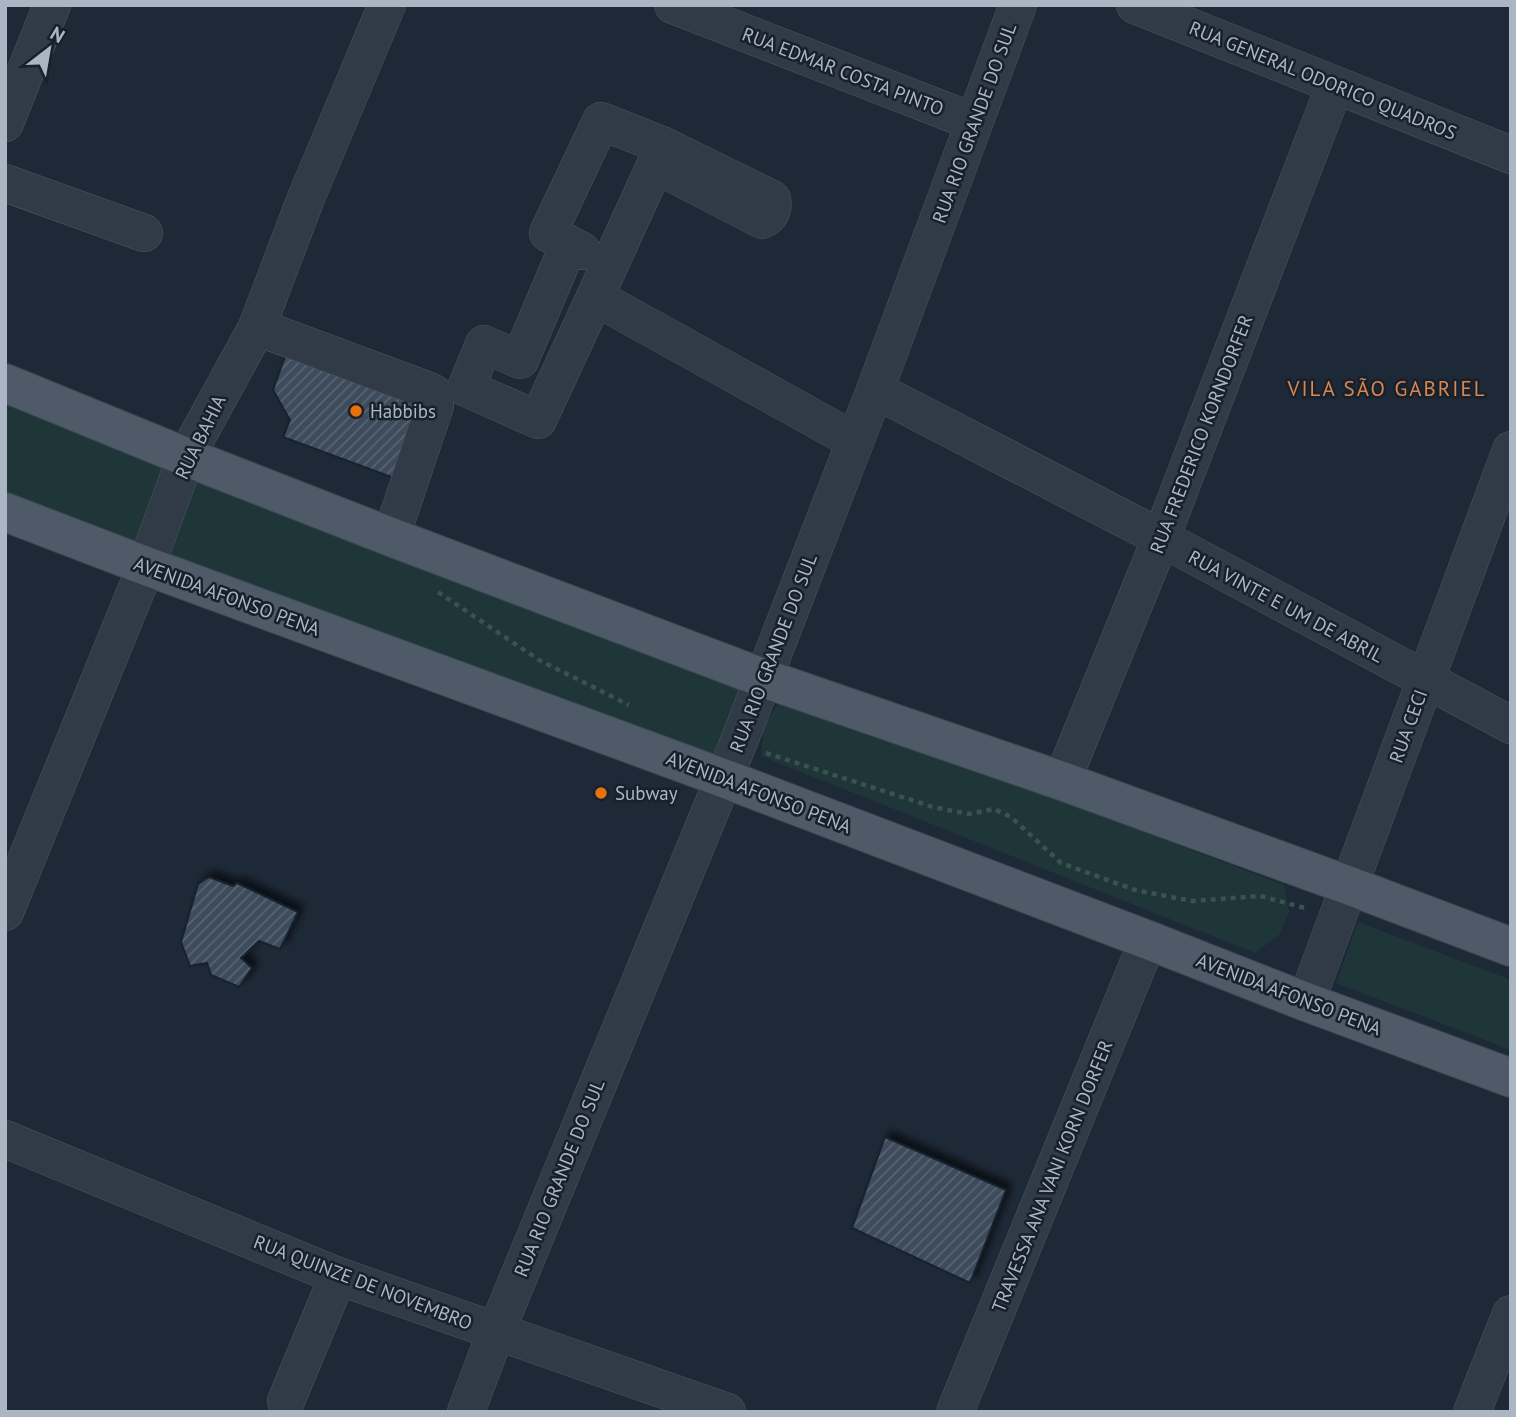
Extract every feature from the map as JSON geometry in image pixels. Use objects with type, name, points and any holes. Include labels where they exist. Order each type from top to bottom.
[{"type":"main road","points":[[5,383],[391,537],[763,678],[1062,781],[1511,947]]},
{"type":"main road","name":"AVENIDA AFONSO PENA","points":[[5,512],[723,778],[1511,1078]]},
{"type":"street","points":[[5,123],[52,5]]},
{"type":"street","name":"RUA BAHIA","points":[[5,912],[146,566],[186,457],[257,327],[306,198],[387,5]]},
{"type":"street","name":"RUA EDMAR COSTA PINTO","points":[[673,5],[974,122]]},
{"type":"street","name":"RUA RIO GRANDE DO SUL","points":[[466,1412],[496,1332],[763,678],[875,390],[1018,5]]},
{"type":"street","name":"RUA GENERAL ODORICO QUADROS","points":[[1135,5],[1511,155]]},
{"type":"street","name":"RUA FREDERICO KORNDORFER","points":[[1062,781],[1161,538],[1335,85]]},
{"type":"street","points":[[569,244],[520,360],[484,344],[466,388],[538,420],[602,281],[660,155],[601,121],[548,233],[569,244],[602,281],[855,441]]},
{"type":"street","points":[[5,183],[145,233]]},
{"type":"street","points":[[257,327],[433,393],[435,407],[391,537]]},
{"type":"street","name":"RUA VINTE E UM DE ABRIL","points":[[875,390],[1161,538],[1511,725]]},
{"type":"street","name":"RUA CECI","points":[[1306,1002],[1511,450]]},
{"type":"street","name":"TRAVESSA ANA VANI KORN DORFER","points":[[956,1412],[1148,940]]},
{"type":"street","name":"RUA QUINZE DE NOVEMBRO","points":[[5,1139],[338,1276],[727,1412]]},
{"type":"street","points":[[286,1401],[338,1276]]},
{"type":"street","points":[[1472,1412],[1511,1314]]},
{"type":"green space","points":[[5,383],[763,678],[723,778],[5,512]]},
{"type":"green space","points":[[783,696],[1284,885],[1289,912],[1279,935],[1255,953],[761,756],[764,725]]},
{"type":"green space","points":[[1358,922],[1511,980],[1511,1050],[1336,983]]},
{"type":"building","name":"Habbibs","points":[[288,348],[431,402],[402,481],[283,437],[290,420],[273,390]]},
{"type":"building","points":[[209,877],[233,886],[237,883],[298,912],[280,949],[259,941],[241,958],[252,968],[239,987],[211,975],[207,963],[190,966],[181,942],[198,884]]},
{"type":"building","points":[[885,1137],[1006,1190],[970,1283],[852,1228]]},
{"type":"place","name":"Habbibs","points":[[356,411]]},
{"type":"place","name":"Subway","points":[[601,793]]},
{"type":"district","name":"VILA SÃO GABRIEL","points":[[1387,388]]}]
